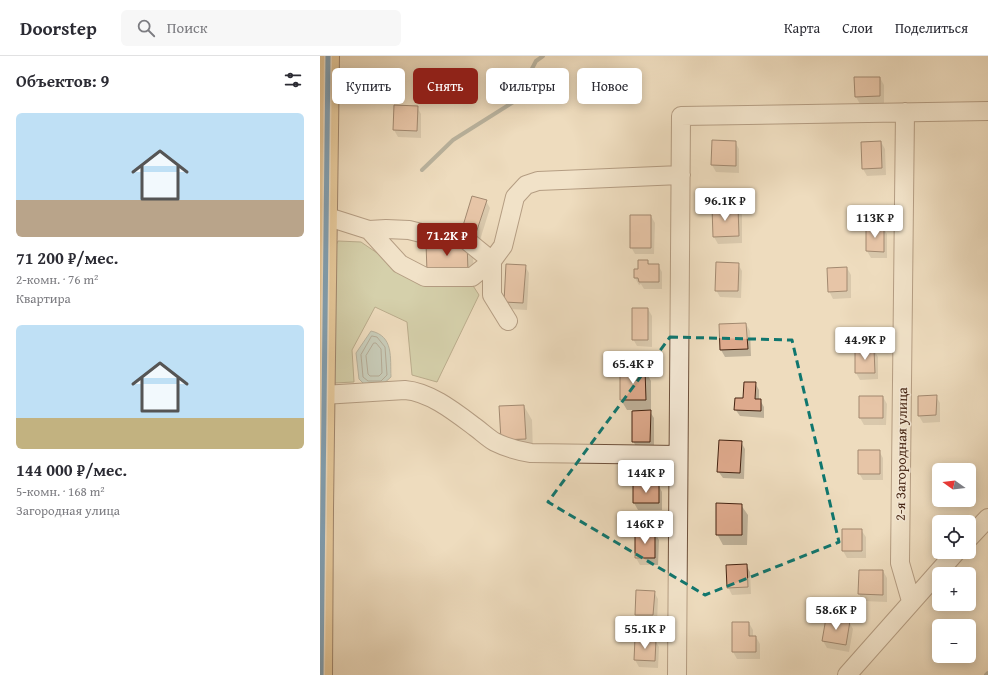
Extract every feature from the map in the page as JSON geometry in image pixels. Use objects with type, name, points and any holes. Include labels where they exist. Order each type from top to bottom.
[{"type":"main road","points":[[321,675],[322,388],[328,56]]},
{"type":"street","points":[[677,675],[681,116],[988,111]]},
{"type":"street","name":"2-я Загородная улица","points":[[905,112],[900,563],[911,602]]},
{"type":"street","points":[[368,230],[400,264],[425,277],[472,277],[492,261],[503,246],[515,197],[526,185],[538,181],[681,175]]},
{"type":"street","points":[[325,216],[368,230],[408,230],[433,236],[465,239],[492,261]]},
{"type":"street","points":[[492,261],[492,295],[508,321]]},
{"type":"street","points":[[322,388],[415,391],[435,401],[462,418],[494,441],[514,450],[531,452],[678,454]]},
{"type":"street","points":[[976,531],[988,518]]},
{"type":"street","points":[[847,675],[950,559]]},
{"type":"highlighted area","points":[[670,337],[792,340],[839,542],[705,595],[548,502]]},
{"type":"green space","points":[[338,241],[361,242],[424,285],[470,281],[479,295],[437,382],[412,375],[407,322],[375,307],[352,350],[354,382],[334,383],[333,251]]},
{"type":"water","points":[[371,331],[384,338],[387,343],[390,355],[391,377],[382,385],[366,386],[359,379],[356,353]]},
{"type":"building","points":[[854,77],[880,77],[880,96],[855,97]]},
{"type":"building","points":[[394,105],[418,106],[417,131],[393,130]]},
{"type":"building","points":[[712,140],[736,141],[736,166],[711,165]]},
{"type":"building","points":[[881,141],[882,168],[862,169],[861,142]]},
{"type":"building","points":[[472,196],[487,200],[476,233],[462,229]]},
{"type":"building","points":[[712,207],[738,207],[739,236],[713,237]]},
{"type":"building","points":[[630,215],[651,215],[651,248],[630,248]]},
{"type":"building","points":[[866,226],[884,226],[884,252],[866,251]]},
{"type":"building","points":[[467,242],[468,271],[427,272],[426,243]]},
{"type":"building","points":[[638,260],[648,260],[648,264],[659,264],[659,282],[639,282],[638,278],[634,278],[634,269],[638,269]]},
{"type":"building","points":[[716,262],[739,263],[738,291],[715,291]]},
{"type":"building","points":[[506,264],[526,265],[523,303],[504,302]]},
{"type":"building","points":[[847,267],[847,291],[828,292],[827,268]]},
{"type":"building","points":[[632,308],[648,308],[648,340],[632,340]]},
{"type":"building","points":[[746,323],[748,349],[720,350],[719,324]]},
{"type":"building","points":[[855,349],[874,349],[875,373],[855,373]]},
{"type":"building","points":[[620,369],[645,369],[646,400],[620,400]]},
{"type":"building","points":[[744,382],[756,382],[755,399],[761,399],[761,411],[734,410],[735,398],[743,398]]},
{"type":"building","points":[[937,395],[936,415],[918,416],[918,396]]},
{"type":"building","points":[[859,396],[883,396],[883,418],[859,418]]},
{"type":"building","points":[[524,405],[526,439],[501,440],[499,406]]},
{"type":"building","points":[[651,410],[650,442],[632,442],[632,411]]},
{"type":"building","points":[[719,440],[742,441],[740,473],[717,472]]},
{"type":"building","points":[[858,450],[880,450],[880,474],[858,474]]},
{"type":"building","points":[[633,484],[659,484],[659,503],[633,503]]},
{"type":"building","points":[[716,503],[742,504],[742,535],[716,535]]},
{"type":"building","points":[[842,529],[862,529],[862,551],[842,551]]},
{"type":"building","points":[[635,531],[655,532],[655,558],[635,558]]},
{"type":"building","points":[[747,564],[748,587],[727,588],[726,565]]},
{"type":"building","points":[[859,570],[883,570],[883,595],[858,594]]},
{"type":"building","points":[[636,590],[655,591],[653,615],[635,615]]},
{"type":"building","points":[[826,618],[850,621],[846,645],[822,641]]},
{"type":"building","points":[[732,622],[749,622],[749,636],[756,636],[756,652],[732,652]]},
{"type":"building","points":[[635,638],[656,639],[655,661],[634,660]]},
{"type":"waterway","points":[[422,170],[453,140],[515,101],[536,61],[543,56]]},
{"type":"transit line","points":[[321,675],[328,56]]}]
